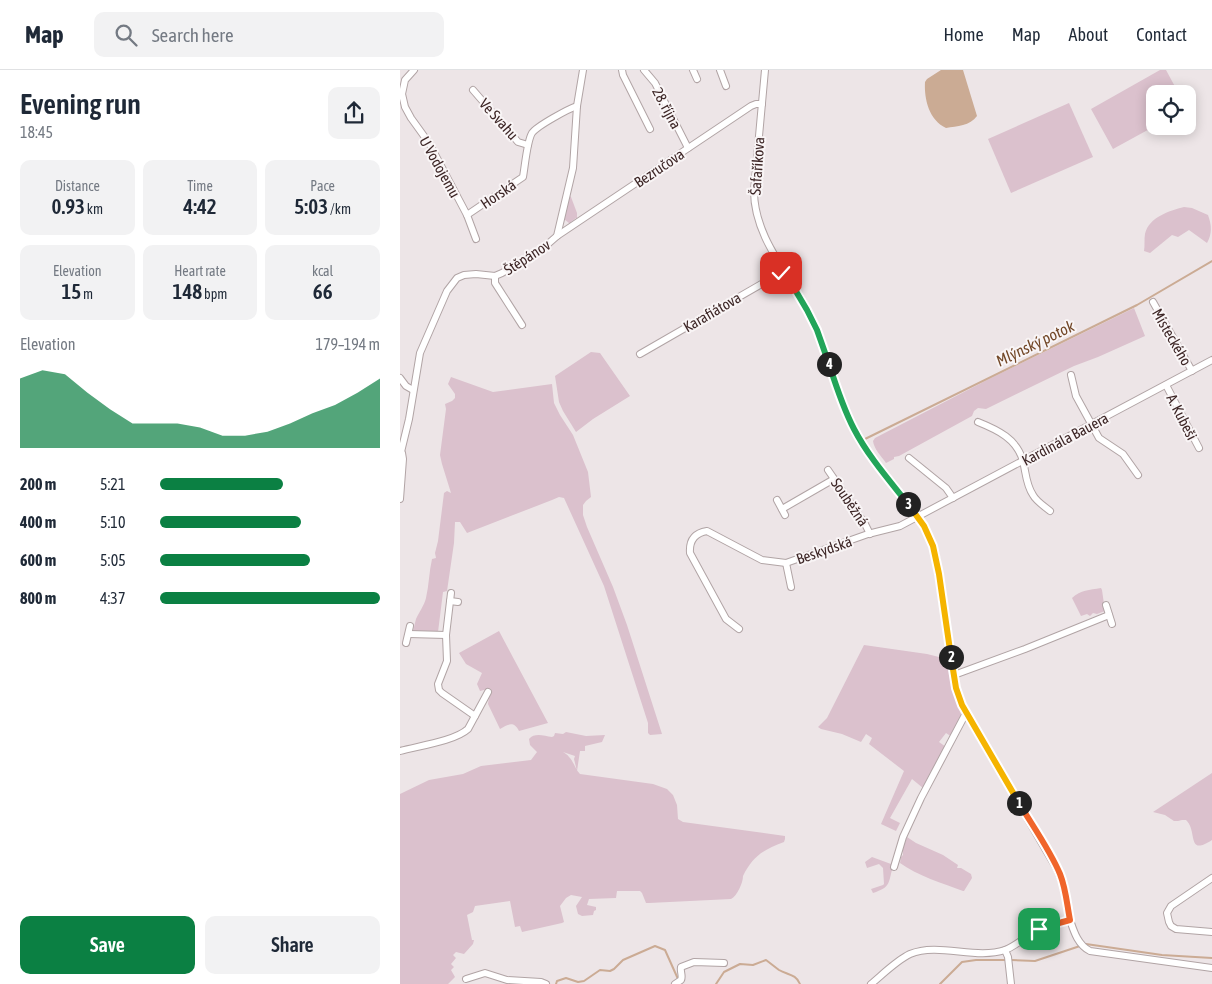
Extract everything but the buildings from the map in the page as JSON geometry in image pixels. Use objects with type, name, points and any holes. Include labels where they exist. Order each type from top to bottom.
[{"type":"street","name":"U Vodojemu","points":[[414,70],[405,80],[402,94],[405,107],[429,143],[467,215],[476,240]]},
{"type":"street","name":"Štěpánov","points":[[400,499],[403,459],[401,454],[420,353],[451,284],[457,278],[470,274],[495,276],[502,273],[541,250],[557,236],[569,188],[577,106],[583,70]]},
{"type":"street","points":[[622,70],[650,129]]},
{"type":"street","name":"28. října","points":[[644,70],[655,83],[688,148]]},
{"type":"street","points":[[693,70],[697,79]]},
{"type":"street","points":[[720,70],[726,86]]},
{"type":"street","name":"Šafaříkova","points":[[765,70],[754,183],[755,205],[758,218],[764,234],[813,321],[844,406],[856,433],[918,517],[928,534],[935,551],[958,694],[966,713],[1057,869],[1064,886],[1070,920],[1081,945],[1088,951],[1095,953],[1212,968]]},
{"type":"street","name":"Ve Svahu","points":[[473,90],[518,142],[528,145]]},
{"type":"street","name":"Bezručova","points":[[557,236],[751,106],[762,104]]},
{"type":"street","name":"Horská","points":[[467,215],[523,177],[528,145],[532,133],[566,110],[577,106]]},
{"type":"street","name":"Karafiátova","points":[[640,354],[784,271]]},
{"type":"street","points":[[495,276],[495,283],[522,325]]},
{"type":"street","name":"Místeckého","points":[[1153,302],[1192,371]]},
{"type":"street","name":"Kardinála Bauera","points":[[918,517],[1212,360]]},
{"type":"street","points":[[1071,376],[1076,396],[1099,438],[1123,454],[1138,475]]},
{"type":"street","points":[[400,378],[406,386],[413,390]]},
{"type":"street","name":"A. Kubeši","points":[[1166,385],[1199,448]]},
{"type":"street","points":[[978,422],[994,428],[1007,436],[1017,448],[1023,461],[1026,480],[1033,496],[1050,511]]},
{"type":"street","points":[[908,458],[946,488],[953,498]]},
{"type":"street","name":"Souběžná","points":[[828,470],[870,534]]},
{"type":"street","points":[[776,500],[783,512],[834,479]]},
{"type":"street","name":"Beskydská","points":[[739,629],[726,619],[690,552],[691,541],[701,532],[707,532],[762,560],[786,563],[870,534],[900,526],[918,517]]},
{"type":"street","points":[[786,563],[791,587]]},
{"type":"street","points":[[451,593],[446,635],[446,661],[438,684],[439,690],[475,716]]},
{"type":"street","points":[[450,601],[458,602]]},
{"type":"street","points":[[1106,605],[1112,624]]},
{"type":"street","points":[[954,675],[1109,615]]},
{"type":"street","points":[[406,643],[410,630],[446,635]]},
{"type":"street","points":[[400,751],[459,735],[468,729],[488,692]]},
{"type":"street","points":[[894,867],[903,836],[966,713]]},
{"type":"street","points":[[1212,878],[1171,906],[1167,913],[1171,926],[1176,929],[1212,932]]},
{"type":"street","points":[[870,984],[911,954],[943,950],[981,953],[1005,950],[1042,928],[1070,920]]},
{"type":"street","points":[[1005,950],[1011,984]]},
{"type":"street","points":[[678,982],[681,967],[700,962],[724,963]]},
{"type":"street","points":[[466,979],[485,973],[507,980],[546,984]]},
{"type":"shaded area","points":[[941,70],[963,70],[977,116],[971,122],[946,128],[935,120],[925,95],[925,82]]},
{"type":"shaded area","points":[[1160,70],[1166,70],[1174,85],[1146,85],[1146,131],[1113,149],[1091,109]]},
{"type":"shaded area","points":[[1069,103],[1093,157],[1011,193],[988,139]]},
{"type":"shaded area","points":[[569,195],[577,213],[577,219],[571,223],[564,219]]},
{"type":"shaded area","points":[[1184,207],[1192,208],[1208,215],[1211,230],[1207,243],[1189,230],[1178,237],[1172,235],[1150,253],[1144,251],[1145,234],[1151,223],[1166,213]]},
{"type":"shaded area","points":[[1134,308],[1145,336],[1074,366],[986,409],[978,408],[972,416],[886,463],[876,450],[873,441],[875,438],[989,379]]},
{"type":"shaded area","points":[[591,352],[600,353],[630,396],[576,432],[559,402],[555,376]]},
{"type":"shaded area","points":[[451,377],[493,392],[552,384],[554,403],[573,435],[588,472],[591,497],[583,505],[583,515],[627,625],[662,734],[650,735],[648,733],[648,723],[604,586],[564,498],[559,497],[467,533],[460,522],[455,522],[447,591],[443,592],[438,632],[413,631],[416,619],[426,598],[432,559],[436,558],[435,553],[444,493],[447,491],[451,493],[440,455],[445,404],[455,398],[455,394],[448,384]]},
{"type":"shaded area","points":[[1101,588],[1105,611],[1097,614],[1093,613],[1090,616],[1087,614],[1081,616],[1072,598],[1082,592]]},
{"type":"shaded area","points":[[499,631],[548,723],[519,731],[511,724],[500,729],[488,704],[488,689],[480,691],[477,684],[482,673],[466,664],[459,653]]},
{"type":"shaded area","points":[[864,645],[943,658],[948,664],[953,690],[964,716],[952,737],[946,733],[939,742],[946,747],[923,788],[912,779],[890,818],[900,823],[896,831],[881,824],[904,771],[869,744],[872,738],[866,734],[861,742],[818,727],[827,718]]},
{"type":"shaded area","points":[[566,732],[586,736],[605,735],[602,742],[585,746],[585,751],[580,751],[577,770],[580,774],[653,784],[667,789],[673,795],[677,805],[678,819],[683,822],[785,836],[784,842],[759,854],[751,863],[743,876],[737,892],[731,899],[646,903],[640,891],[617,891],[616,898],[589,899],[587,905],[596,907],[596,910],[593,915],[582,916],[578,914],[576,906],[582,897],[571,895],[560,906],[564,922],[522,932],[520,926],[515,927],[510,901],[475,906],[473,912],[467,915],[472,940],[474,940],[473,944],[464,954],[456,952],[453,955],[456,958],[451,964],[454,967],[451,970],[455,977],[448,984],[400,984],[400,794],[429,780],[463,774],[481,766],[531,760],[537,752],[530,745],[529,739],[531,737],[540,735],[552,737],[555,733],[563,734]],"holes":[[[563,752],[575,756],[577,769],[571,759]]]},
{"type":"shaded area","points":[[1212,773],[1212,840],[1199,846],[1194,840],[1186,820],[1174,821],[1165,815],[1153,812]]},
{"type":"shaded area","points":[[907,837],[943,855],[958,865],[957,868],[961,868],[971,874],[972,878],[964,891],[922,875],[900,863]]},
{"type":"shaded area","points":[[872,857],[893,866],[886,887],[873,893],[871,889],[884,884],[883,868],[879,864],[867,868],[865,862]]},
{"type":"waterway","name":"Mlýnský potok","points":[[865,439],[1137,305],[1212,261]]},
{"type":"waterway","points":[[1011,960],[1035,961],[1086,944],[1162,955],[1212,958]]},
{"type":"waterway","points":[[556,984],[557,981],[566,978],[578,982],[584,981],[600,970],[610,971],[623,960],[655,946],[665,950],[678,979]]},
{"type":"waterway","points":[[716,984],[724,972],[740,964],[753,965],[766,960],[779,970],[794,976],[800,984]]},
{"type":"waterway","points":[[940,984],[962,962],[1006,960]]},
{"type":"route","points":[[781,273],[784,271],[804,302],[822,343],[844,406],[856,433],[921,521],[932,542],[939,574],[955,684],[960,700],[1050,855],[1064,886],[1070,920],[1039,929]]}]
